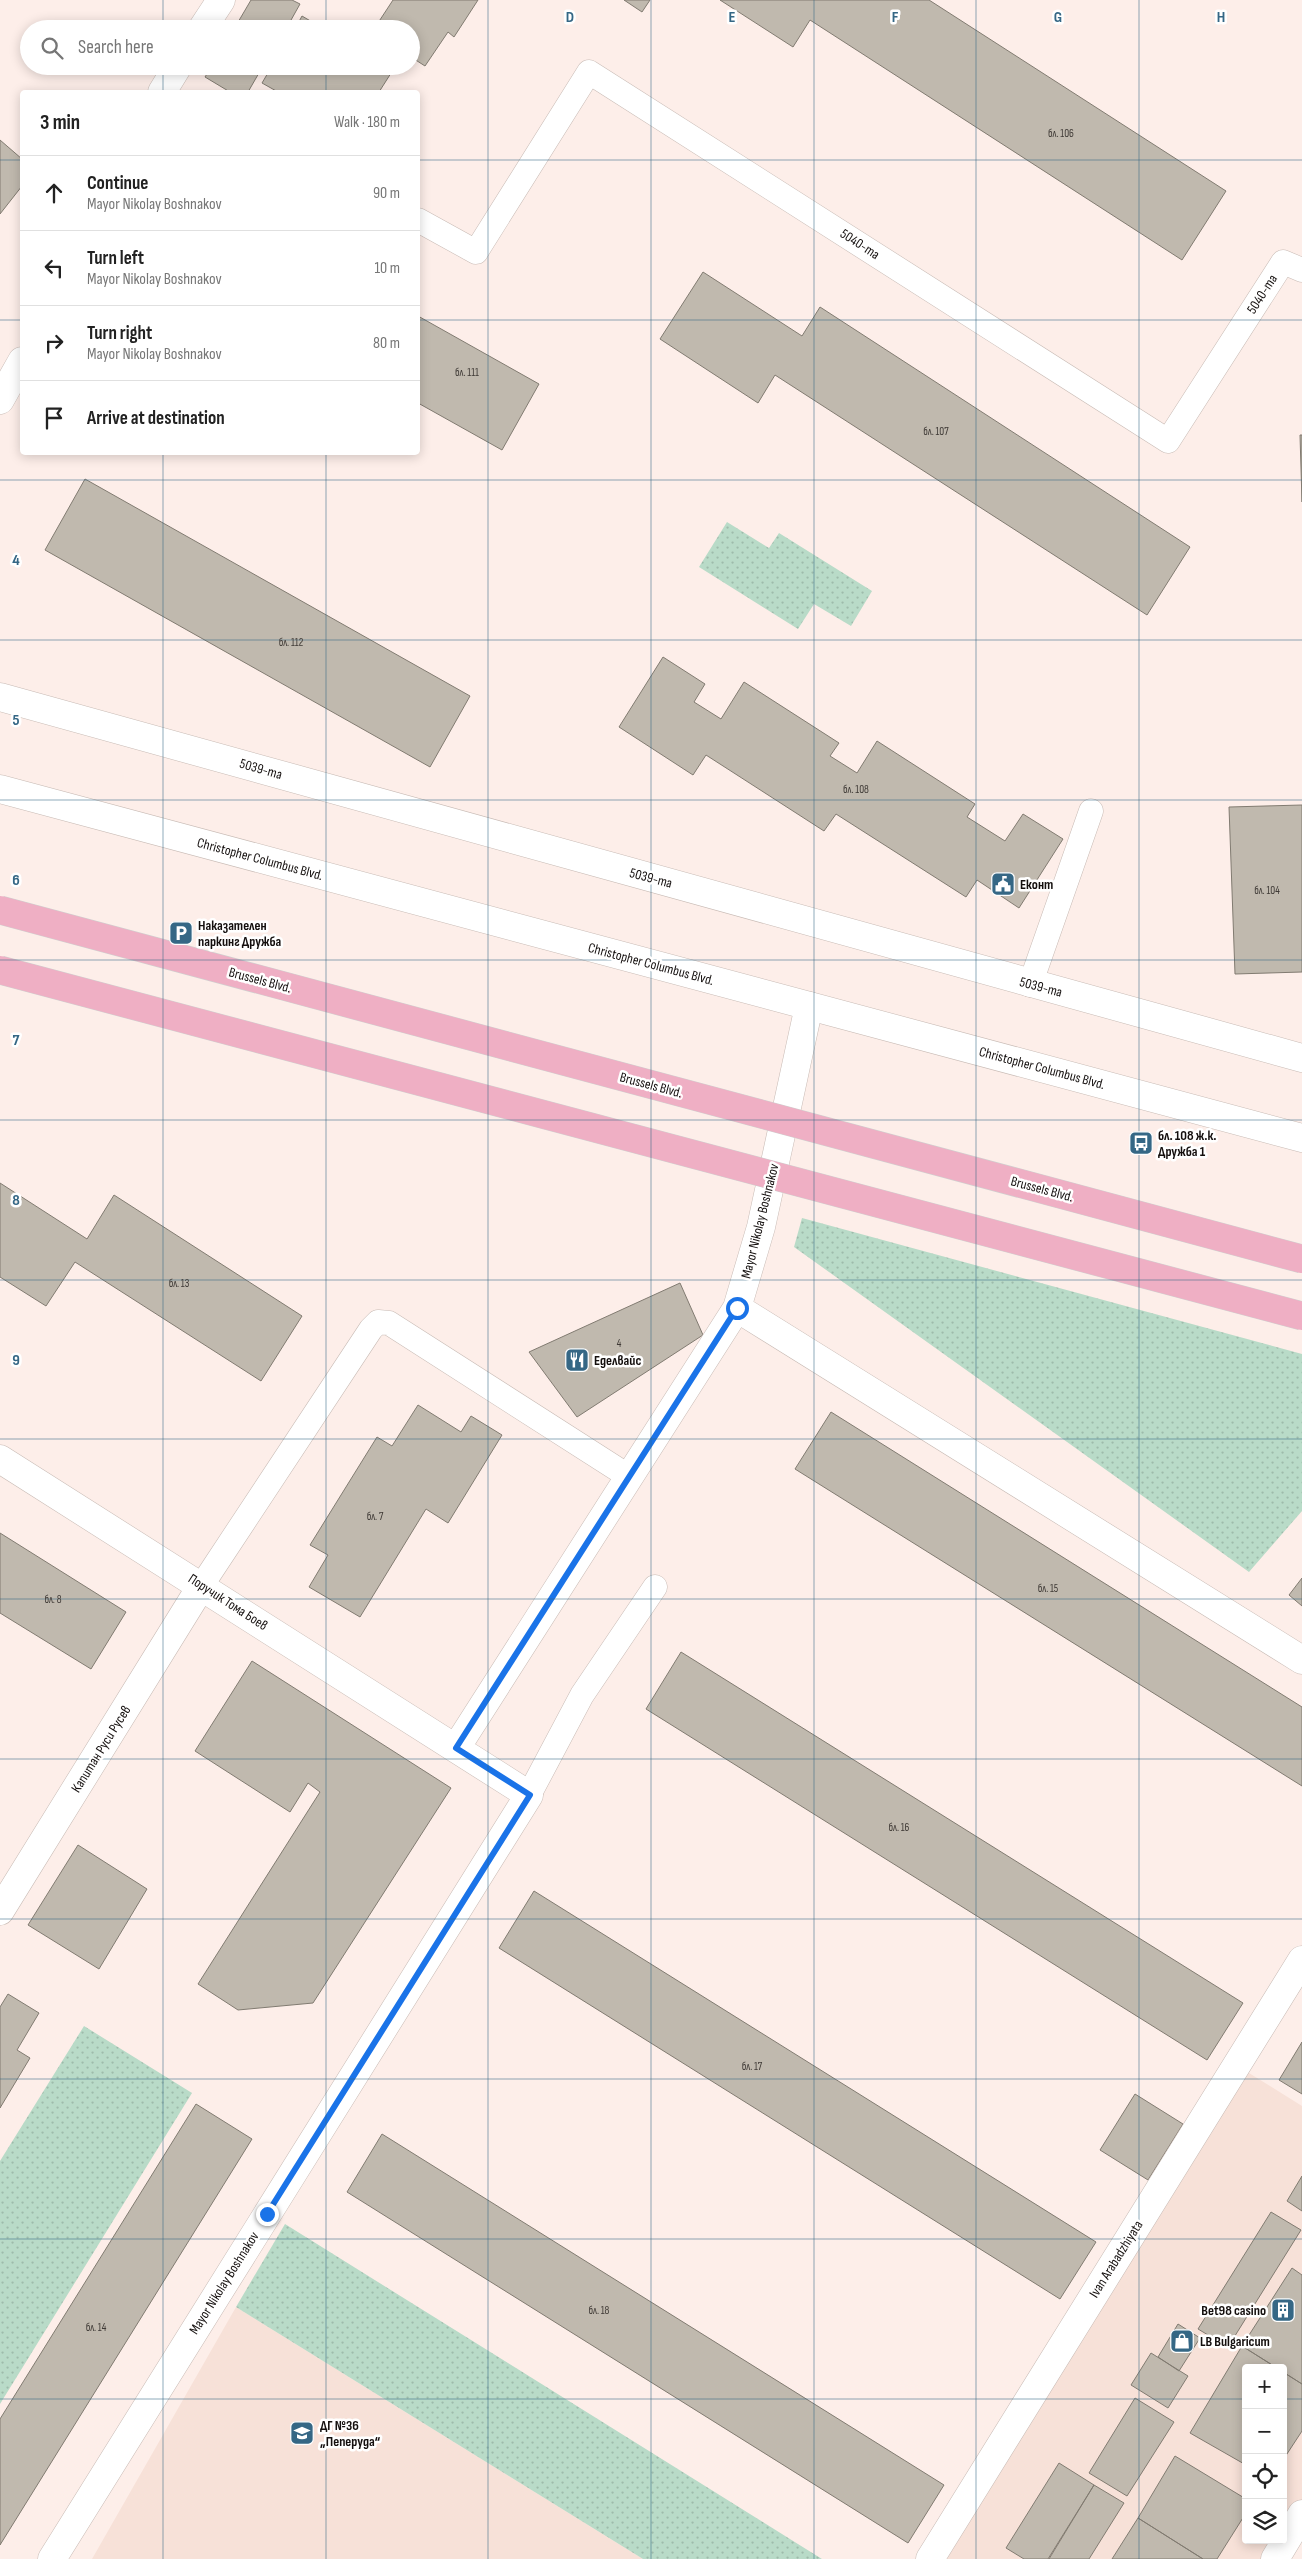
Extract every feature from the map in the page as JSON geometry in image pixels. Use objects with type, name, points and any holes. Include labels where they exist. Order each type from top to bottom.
[{"type":"main road","name":"Brussels Blvd.","points":[[0,910],[1302,1259]]},
{"type":"main road","points":[[0,970],[1302,1316]]},
{"type":"street","points":[[208,20],[221,0]]},
{"type":"street","points":[[0,400],[20,365]]},
{"type":"street","name":"5039-та","points":[[0,697],[1302,1058]]},
{"type":"street","name":"Christopher Columbus Blvd.","points":[[0,789],[1302,1138]]},
{"type":"street","name":"Мayor Nikolay Boshnakov","points":[[456,1748],[737,1308],[761,1227],[809,1006]]},
{"type":"street","points":[[737,1308],[1302,1660]]},
{"type":"street","name":"Поручик Тома Боев","points":[[0,1459],[202,1585],[456,1748]]},
{"type":"street","name":"Капитан Руси Русев","points":[[0,1912],[202,1585]]},
{"type":"street","points":[[456,1748],[530,1795]]},
{"type":"street","name":"Мayor Nikolay Boshnakov","points":[[52,2559],[530,1795]]},
{"type":"street","name":"Ivan Arabadzhiyata","points":[[930,2559],[1302,1960]]},
{"type":"street","points":[[1274,2559],[1302,2514]]},
{"type":"lane","name":"5040-та","points":[[420,221],[476,252],[589,72],[1168,441],[1283,262],[1302,270]]},
{"type":"lane","points":[[1030,984],[1091,811]]},
{"type":"lane","points":[[202,1585],[371,1329],[378,1322],[389,1323],[628,1476]]},
{"type":"lane","points":[[530,1795],[582,1695],[654,1587]]},
{"type":"shaded area","points":[[1236,2065],[1302,2106],[1302,2514],[1287,2539],[1287,2364],[1242,2364],[1242,2544],[1284,2544],[1275,2559],[930,2559]]},
{"type":"shaded area","name":"ДГ №36 „Пеперуда“","points":[[236,2307],[643,2559],[92,2559]]},
{"type":"green space","points":[[727,522],[769,548],[779,533],[872,591],[851,626],[814,604],[798,629],[699,567]]},
{"type":"green space","points":[[802,1218],[1302,1354],[1302,1511],[1249,1572],[794,1247]]},
{"type":"green space","points":[[84,2026],[192,2093],[0,2404],[0,2161]]},
{"type":"green space","points":[[285,2224],[822,2559],[643,2559],[236,2307]]},
{"type":"building","points":[[251,0],[292,0],[300,4],[291,20],[239,20]]},
{"type":"building","points":[[393,0],[478,0],[454,37],[448,32],[425,66],[420,63],[420,20],[380,20]]},
{"type":"building","points":[[624,0],[650,0],[642,12]]},
{"type":"building","points":[[720,0],[929,0],[1226,191],[1182,260],[810,20],[793,47]]},
{"type":"building","points":[[302,16],[309,20],[300,20]]},
{"type":"building","points":[[206,75],[258,75],[249,90],[227,90],[205,77]]},
{"type":"building","points":[[267,75],[390,75],[380,90],[274,90],[262,83]]},
{"type":"building","points":[[0,140],[20,157],[20,189],[0,214]]},
{"type":"building","points":[[703,272],[802,336],[820,307],[1190,547],[1147,615],[775,375],[758,403],[660,339]]},
{"type":"building","points":[[420,317],[539,384],[502,450],[420,404]]},
{"type":"building","points":[[1300,435],[1302,435],[1302,502]]},
{"type":"building","points":[[85,479],[470,696],[430,767],[45,550]]},
{"type":"building","points":[[663,657],[705,684],[694,702],[721,719],[744,682],[839,743],[830,756],[857,773],[877,741],[975,804],[967,817],[1005,841],[1023,814],[1063,839],[1019,908],[977,880],[966,897],[836,814],[824,831],[706,755],[693,775],[619,727]]},
{"type":"building","points":[[1302,805],[1302,972],[1235,974],[1229,807]]},
{"type":"building","points":[[0,1183],[87,1239],[114,1195],[302,1316],[261,1381],[75,1262],[46,1306],[0,1277]]},
{"type":"building","points":[[680,1283],[703,1335],[577,1417],[529,1352]]},
{"type":"building","points":[[418,1405],[461,1432],[471,1416],[502,1435],[448,1523],[426,1509],[360,1617],[309,1587],[328,1555],[310,1545],[377,1437],[392,1446]]},
{"type":"building","points":[[831,1412],[1302,1707],[1302,1786],[795,1469]]},
{"type":"building","points":[[0,1533],[126,1612],[91,1669],[0,1613]]},
{"type":"building","points":[[1302,1578],[1302,1606],[1289,1595]]},
{"type":"building","points":[[681,1652],[1243,2003],[1207,2060],[646,1709]]},
{"type":"building","points":[[252,1661],[451,1788],[313,2003],[238,2010],[198,1984],[320,1792],[308,1783],[290,1812],[195,1751]]},
{"type":"building","points":[[78,1845],[147,1889],[99,1969],[28,1925]]},
{"type":"building","points":[[534,1891],[1096,2242],[1060,2299],[499,1948]]},
{"type":"building","points":[[8,1994],[39,2013],[17,2050],[30,2058],[0,2108],[0,2007]]},
{"type":"building","points":[[1302,2042],[1302,2094],[1279,2080]]},
{"type":"building","points":[[1135,2094],[1183,2124],[1148,2180],[1100,2150]]},
{"type":"building","points":[[196,2104],[252,2139],[0,2545],[0,2419]]},
{"type":"building","points":[[382,2134],[944,2485],[908,2543],[347,2192]]},
{"type":"building","points":[[1302,2176],[1302,2211],[1287,2201]]},
{"type":"building","points":[[1271,2212],[1301,2230],[1228,2347],[1198,2329]]},
{"type":"building","name":"Bet98 casino","points":[[1292,2268],[1302,2275],[1302,2384],[1287,2375],[1287,2364],[1271,2364],[1242,2346]]},
{"type":"building","points":[[1178,2324],[1200,2338],[1179,2371],[1158,2357]]},
{"type":"building","points":[[1242,2346],[1271,2364],[1242,2364],[1242,2463],[1190,2433]]},
{"type":"building","points":[[1151,2353],[1188,2376],[1168,2408],[1131,2385]]},
{"type":"building","points":[[1287,2375],[1302,2384],[1302,2431],[1287,2454]]},
{"type":"building","points":[[1135,2398],[1174,2422],[1127,2496],[1089,2473]]},
{"type":"building","points":[[1175,2456],[1242,2497],[1242,2519],[1217,2559],[1203,2559],[1138,2518]]},
{"type":"building","points":[[1059,2463],[1094,2485],[1048,2559],[1024,2559],[1006,2548]]},
{"type":"building","points":[[1094,2485],[1124,2503],[1089,2559],[1049,2559]]},
{"type":"building","points":[[1138,2518],[1203,2559],[1112,2559]]},
{"type":"place","name":"Еконт","points":[[1003,884]]},
{"type":"place","name":"Наказателен паркинг Дружба","points":[[181,933]]},
{"type":"place","name":"бл. 108 ж.к. Дружба 1","points":[[1141,1143]]},
{"type":"place","name":"Еделвайс","points":[[577,1360]]},
{"type":"place","name":"Bet98 casino","points":[[1283,2310]]},
{"type":"place","name":"LB Bulgaricum","points":[[1182,2341]]},
{"type":"place","name":"ДГ №36 „Пеперуда“","points":[[302,2433]]},
{"type":"route","points":[[267,2214],[530,1795],[456,1748],[585,1543],[737,1308]]}]
